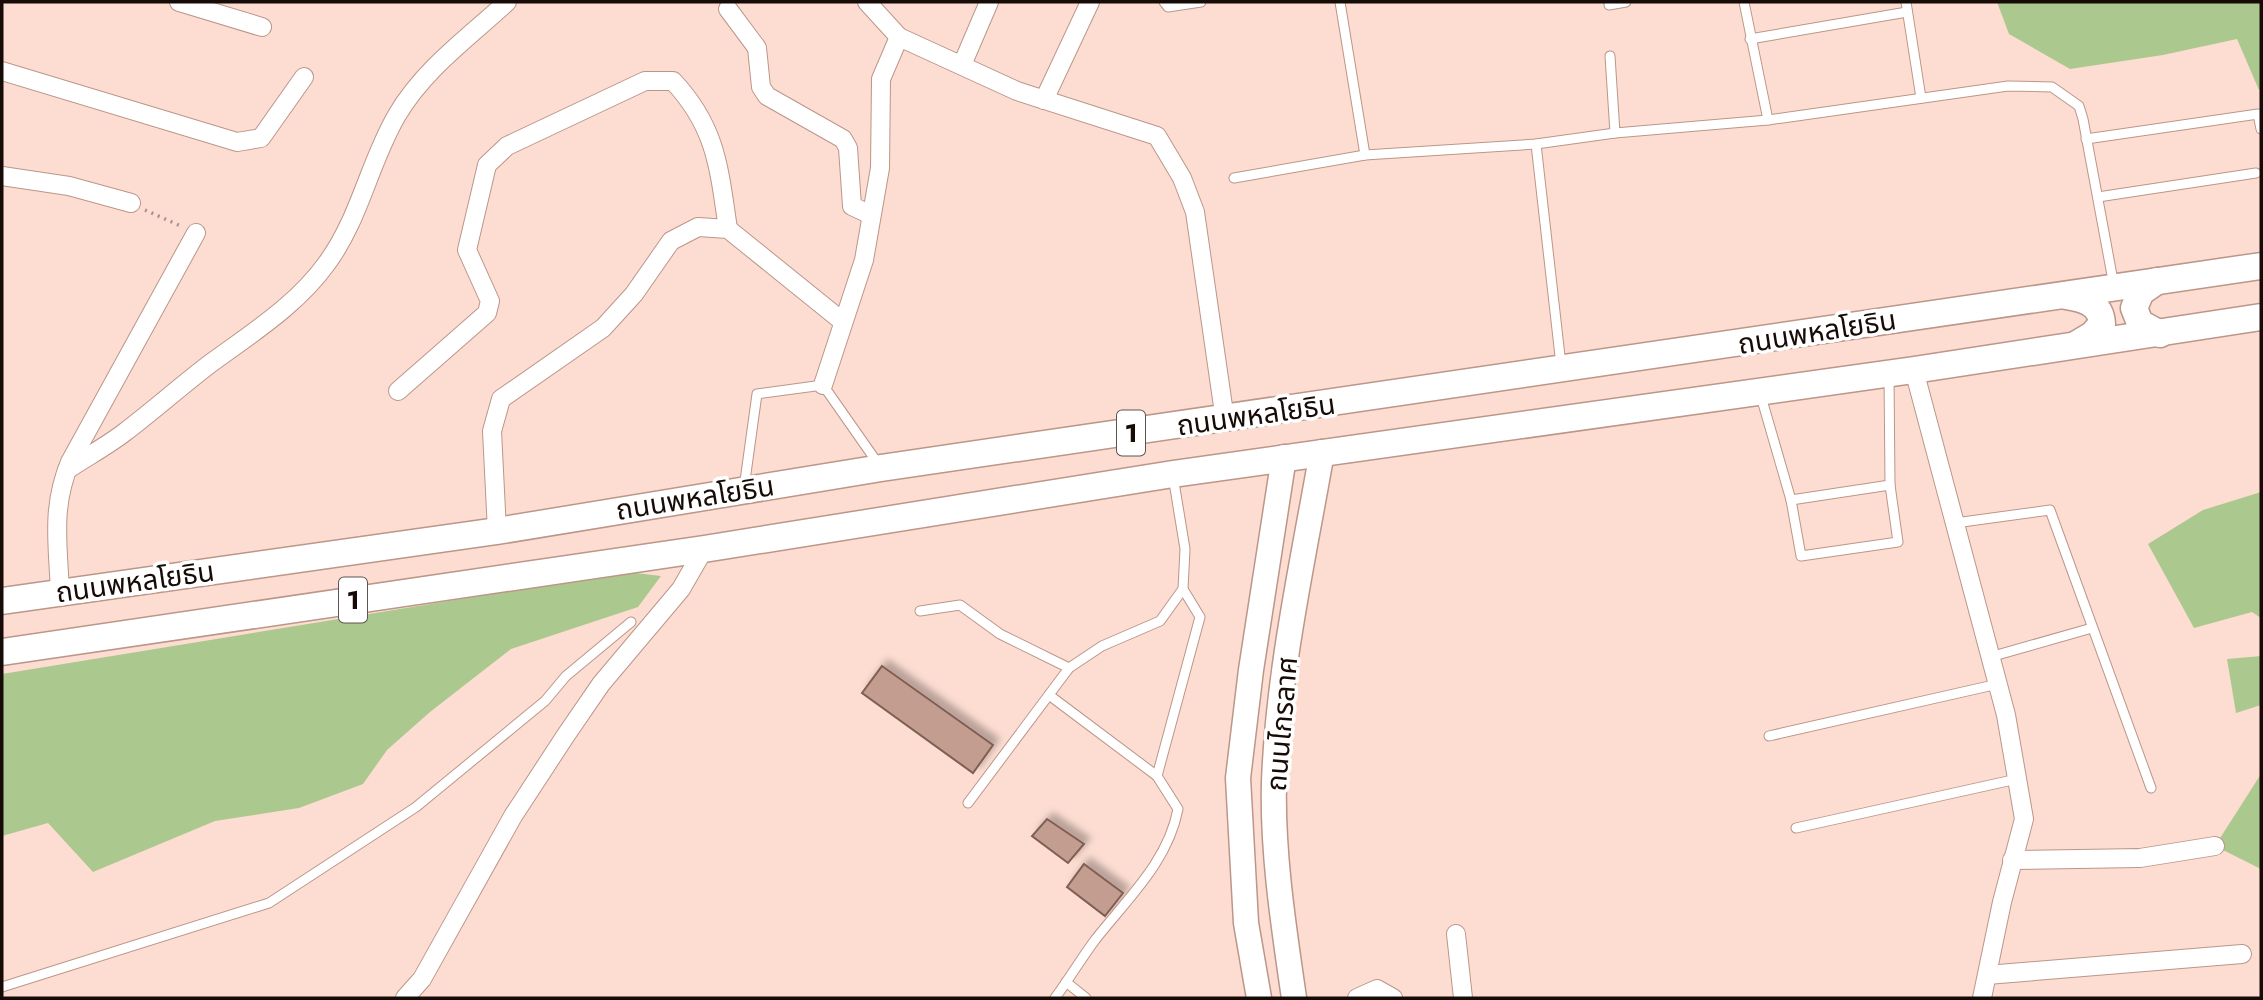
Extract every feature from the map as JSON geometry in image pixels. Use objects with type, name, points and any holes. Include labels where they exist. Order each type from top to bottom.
[{"type":"main road","name":"ถนนพหลโยธิน","points":[[2,601],[497,531],[881,468],[1225,420],[2261,266]]},
{"type":"main road","points":[[2157,281],[2141,292],[2134,308],[2140,323],[2160,334]]},
{"type":"main road","points":[[2061,295],[2088,301],[2097,307],[2101,316],[2102,324],[2092,335],[2070,346]]},
{"type":"main road","name":"ถนนพหลโยธิน","points":[[2,652],[704,549],[1284,457],[1902,371],[2261,317]]},
{"type":"main road","name":"ถนนไกรลาศ","points":[[1294,998],[1282,916],[1274,783],[1284,676],[1322,452]]},
{"type":"main road","name":"ถนนไกรลาศ","points":[[1259,998],[1246,923],[1238,778],[1251,670],[1284,457]]},
{"type":"street","points":[[179,2],[262,27]]},
{"type":"street","points":[[67,470],[122,435],[212,363],[254,334],[293,300],[326,265],[350,228],[369,171],[398,113],[429,73],[507,2]]},
{"type":"street","points":[[867,2],[899,37],[1044,100],[1157,136],[1182,178],[1195,212],[1225,420]]},
{"type":"street","points":[[962,65],[989,2]]},
{"type":"street","points":[[1044,100],[1090,2]]},
{"type":"street","points":[[728,9],[757,48],[761,87],[767,96],[842,139],[848,148],[852,206],[871,215]]},
{"type":"street","points":[[823,384],[864,260],[880,168],[881,79],[899,37]]},
{"type":"street","points":[[2,71],[237,142],[261,138],[304,77]]},
{"type":"street","points":[[398,391],[486,313],[490,301],[467,250],[487,164],[507,146],[645,80],[673,81],[694,103],[717,152],[728,229]]},
{"type":"street","points":[[2,176],[69,186],[131,203]]},
{"type":"street","points":[[497,531],[492,431],[501,399],[603,328],[634,294],[671,241],[698,227],[728,229],[842,321]]},
{"type":"street","points":[[60,592],[56,520],[59,488],[195,233]]},
{"type":"street","points":[[1902,371],[1955,523],[1998,684],[2024,819],[2012,860],[1982,998]]},
{"type":"street","points":[[405,998],[422,979],[513,816],[566,734],[601,684],[681,589],[704,549]]},
{"type":"street","points":[[2012,860],[2140,858],[2215,846]]},
{"type":"street","points":[[1456,934],[1463,998]]},
{"type":"street","points":[[1987,975],[2242,954]]},
{"type":"street","points":[[1357,998],[1377,989],[1393,998]]},
{"type":"lane","points":[[1164,2],[1168,7],[1201,2]]},
{"type":"lane","points":[[1340,2],[1365,155]]},
{"type":"lane","points":[[1609,5],[1626,2]]},
{"type":"lane","points":[[1744,2],[1768,120]]},
{"type":"lane","points":[[1906,2],[1921,98]]},
{"type":"lane","points":[[1750,39],[1907,12]]},
{"type":"lane","points":[[1610,56],[1615,133]]},
{"type":"lane","points":[[1234,178],[1365,155],[1536,144],[1615,133],[1768,120],[2008,86],[2052,87],[2078,106],[2114,287]]},
{"type":"lane","points":[[2086,139],[2258,114],[2261,129]]},
{"type":"lane","points":[[1536,144],[1561,370]]},
{"type":"lane","points":[[2098,197],[2256,173]]},
{"type":"lane","points":[[1759,391],[1791,500],[1801,556],[1898,542],[1890,485],[1902,371]]},
{"type":"lane","points":[[744,489],[757,394],[823,384],[881,468]]},
{"type":"lane","points":[[968,803],[1069,668],[1102,646],[1160,621],[1183,589],[1185,549],[1173,474]]},
{"type":"lane","points":[[1791,500],[1890,485]]},
{"type":"lane","points":[[1955,523],[2050,510],[2151,788]]},
{"type":"lane","points":[[1157,776],[1200,617],[1183,589]]},
{"type":"lane","points":[[920,611],[960,605],[1000,634],[1069,668]]},
{"type":"lane","points":[[2,987],[269,903],[415,807],[545,701],[575,668],[631,622]]},
{"type":"lane","points":[[1990,657],[2092,628]]},
{"type":"lane","points":[[1769,736],[1998,684]]},
{"type":"lane","points":[[1049,695],[1157,776],[1178,809],[1174,833],[1158,861],[1055,998]]},
{"type":"lane","points":[[1796,828],[2017,779]]},
{"type":"lane","points":[[1066,982],[1086,998]]},
{"type":"path","points":[[131,203],[195,233]]},
{"type":"green space","points":[[1997,2],[2261,2],[2261,88],[2259,90],[2237,39],[2163,55],[2070,69],[2009,34]]},
{"type":"green space","points":[[2261,492],[2261,618],[2252,612],[2194,628],[2148,544],[2203,510]]},
{"type":"green space","points":[[627,572],[661,576],[638,607],[511,649],[430,712],[387,750],[363,784],[299,808],[215,821],[93,872],[48,823],[2,836],[2,674]]},
{"type":"green space","points":[[2261,656],[2261,705],[2236,713],[2227,659]]},
{"type":"green space","points":[[2261,774],[2261,869],[2215,846]]},
{"type":"building","points":[[882,666],[993,745],[973,773],[862,693]]},
{"type":"building","points":[[1047,819],[1084,844],[1068,863],[1032,836]]},
{"type":"building","points":[[1084,864],[1123,893],[1105,916],[1067,887]]}]
